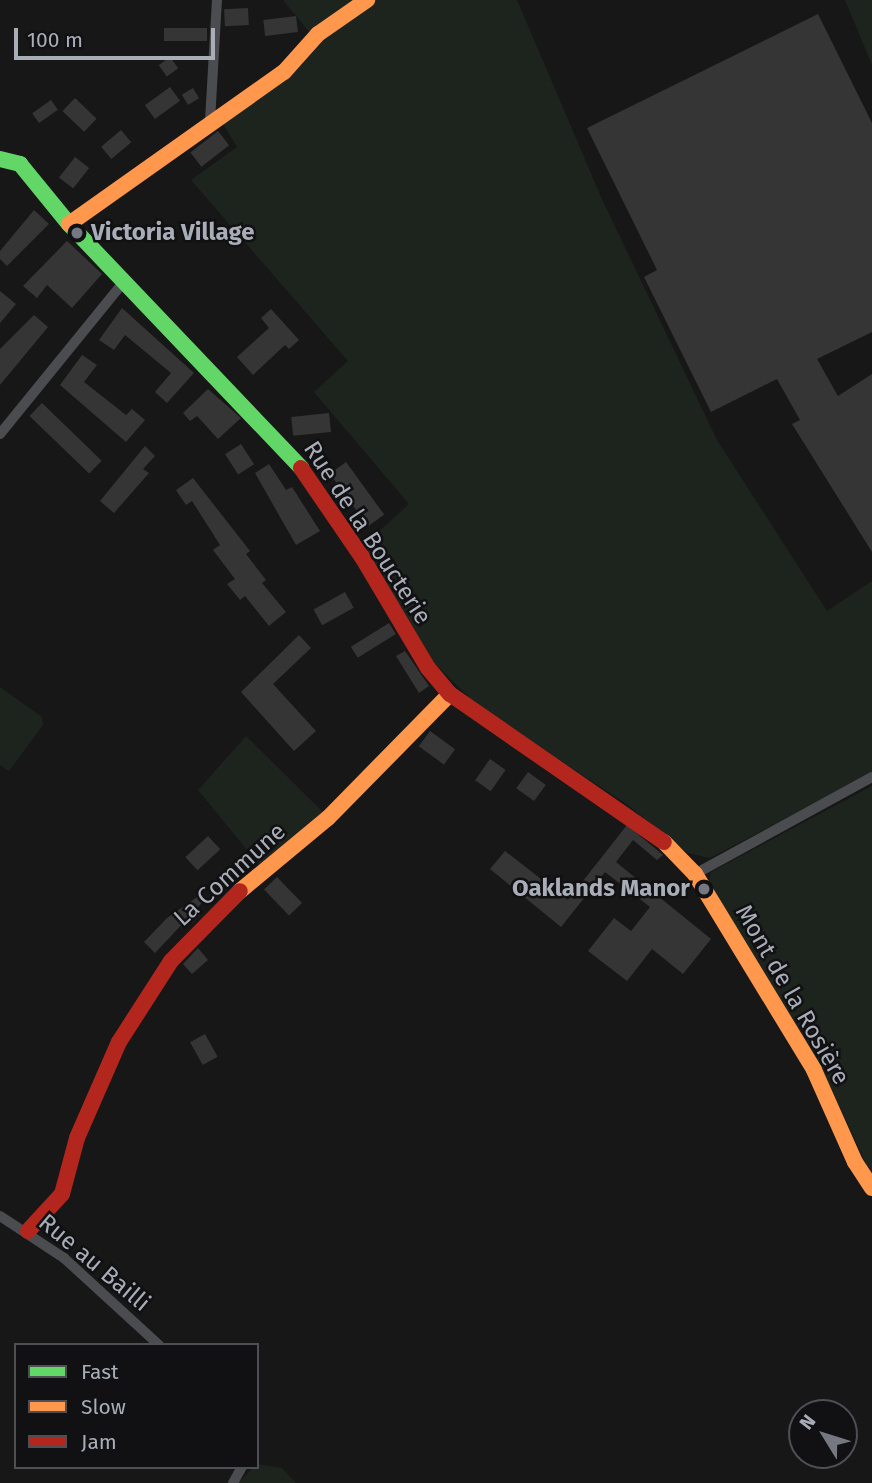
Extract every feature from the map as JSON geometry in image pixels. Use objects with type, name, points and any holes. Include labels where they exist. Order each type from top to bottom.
[{"type":"street","points":[[210,121],[217,0]]},
{"type":"street","points":[[69,224],[210,121],[284,72],[318,34],[367,0]]},
{"type":"street","name":"Rue de la Boucterie","points":[[0,159],[20,164],[69,224],[293,457],[362,557],[428,668],[450,694]]},
{"type":"street","points":[[0,434],[125,280]]},
{"type":"street","name":"Mont de la Rosière","points":[[450,694],[638,820],[695,874],[814,1070],[855,1163],[872,1188]]},
{"type":"street","name":"La Commune","points":[[28,1231],[62,1194],[76,1138],[119,1042],[171,961],[231,898],[328,818],[450,694]]},
{"type":"street","points":[[695,874],[872,777]]},
{"type":"street","name":"Rue au Bailli","points":[[0,1216],[28,1231],[157,1343]]},
{"type":"shaded area","points":[[283,0],[359,0],[313,37]]},
{"type":"shaded area","points":[[377,0],[517,0],[601,197],[717,440],[827,611],[872,581],[872,773],[710,858],[688,853],[625,803],[479,707],[424,653],[362,547],[409,504],[314,392],[348,361],[191,180],[237,147],[220,119],[298,69],[341,21]]},
{"type":"shaded area","points":[[845,0],[872,0],[872,65]]},
{"type":"shaded area","points":[[0,687],[42,717],[43,725],[9,771],[0,765]]},
{"type":"shaded area","points":[[246,736],[323,812],[260,866],[198,790]]},
{"type":"shaded area","points":[[872,786],[872,1177],[824,1073],[708,884],[711,872]]},
{"type":"shaded area","points":[[259,1464],[282,1468],[296,1483],[238,1483],[252,1469],[259,1469]]},
{"type":"building","points":[[248,8],[249,25],[225,26],[224,9]]},
{"type":"building","points":[[818,14],[872,123],[872,332],[817,359],[838,396],[872,374],[872,552],[792,424],[800,420],[777,379],[711,412],[644,277],[657,270],[587,128]]},
{"type":"building","points":[[296,16],[298,32],[265,36],[263,20]]},
{"type":"building","points":[[164,28],[207,28],[207,41],[164,41]]},
{"type":"building","points":[[170,57],[178,68],[167,77],[159,65]]},
{"type":"building","points":[[170,87],[180,101],[155,119],[145,105]]},
{"type":"building","points":[[193,88],[199,98],[188,105],[182,95]]},
{"type":"building","points":[[75,98],[97,119],[84,132],[62,111]]},
{"type":"building","points":[[51,100],[58,110],[39,123],[32,113]]},
{"type":"building","points":[[121,130],[131,142],[111,159],[101,147]]},
{"type":"building","points":[[218,131],[229,145],[202,167],[190,153]]},
{"type":"building","points":[[75,157],[89,168],[73,189],[59,177]]},
{"type":"building","points":[[34,210],[49,224],[7,266],[0,259],[0,251]]},
{"type":"building","points":[[67,241],[102,274],[72,308],[47,285],[37,298],[23,286]]},
{"type":"building","points":[[0,291],[16,304],[0,323]]},
{"type":"building","points":[[122,308],[194,373],[167,403],[155,392],[171,373],[125,335],[114,350],[99,340]]},
{"type":"building","points":[[271,309],[299,340],[289,349],[285,345],[253,375],[237,357],[269,328],[261,318]]},
{"type":"building","points":[[34,315],[48,327],[0,385],[0,349]]},
{"type":"building","points":[[82,355],[97,365],[84,382],[126,415],[132,409],[145,420],[126,442],[60,385]]},
{"type":"building","points":[[208,389],[241,418],[218,439],[197,416],[190,421],[183,413]]},
{"type":"building","points":[[42,403],[102,461],[89,474],[29,416]]},
{"type":"building","points":[[329,413],[331,432],[293,436],[291,417]]},
{"type":"building","points":[[241,444],[254,464],[238,474],[225,454]]},
{"type":"building","points":[[145,446],[155,456],[143,469],[149,473],[114,513],[100,501]]},
{"type":"building","points":[[346,462],[384,515],[368,526],[330,474]]},
{"type":"building","points":[[269,464],[286,490],[292,487],[320,531],[296,545],[255,473]]},
{"type":"building","points":[[193,478],[250,551],[246,554],[266,580],[262,583],[286,612],[269,626],[245,596],[240,600],[227,584],[235,579],[213,550],[220,545],[192,501],[186,505],[176,490]]},
{"type":"building","points":[[345,592],[354,608],[322,625],[314,609]]},
{"type":"building","points":[[389,623],[396,634],[358,658],[351,647]]},
{"type":"building","points":[[299,635],[311,648],[273,684],[316,731],[294,751],[241,692]]},
{"type":"building","points":[[405,651],[429,686],[419,693],[396,656]]},
{"type":"building","points":[[430,731],[455,749],[444,765],[419,746]]},
{"type":"building","points":[[490,759],[506,770],[491,791],[475,780]]},
{"type":"building","points":[[528,772],[546,785],[534,801],[516,788]]},
{"type":"building","points":[[627,825],[663,855],[657,860],[633,840],[616,862],[711,939],[683,974],[652,949],[627,981],[588,951],[614,918],[631,931],[650,907],[605,872],[561,927],[490,869],[505,851],[568,900]]},
{"type":"building","points":[[208,836],[220,849],[198,870],[185,857]]},
{"type":"building","points":[[277,877],[302,903],[289,915],[264,890]]},
{"type":"building","points":[[200,895],[205,900],[197,908],[201,914],[192,923],[188,918],[155,953],[144,942],[167,918]]},
{"type":"building","points":[[198,948],[208,960],[192,974],[183,964]]},
{"type":"building","points":[[205,1034],[218,1057],[203,1065],[190,1042]]},
{"type":"traffic: fast","points":[[0,159],[20,164],[69,224],[301,468]]},
{"type":"traffic: slow","points":[[69,224],[284,72],[318,34],[367,0]]},
{"type":"traffic: slow","points":[[240,891],[328,818],[450,694]]},
{"type":"traffic: slow","points":[[664,842],[695,874],[814,1070],[855,1162],[872,1188]]},
{"type":"traffic: jam","points":[[301,468],[362,557],[428,668],[450,694],[664,842]]},
{"type":"traffic: jam","points":[[28,1231],[62,1194],[77,1138],[119,1042],[171,961],[240,891]]},
{"type":"place","name":"Victoria Village","points":[[77,233]]},
{"type":"place","name":"Oaklands Manor","points":[[704,889]]}]
